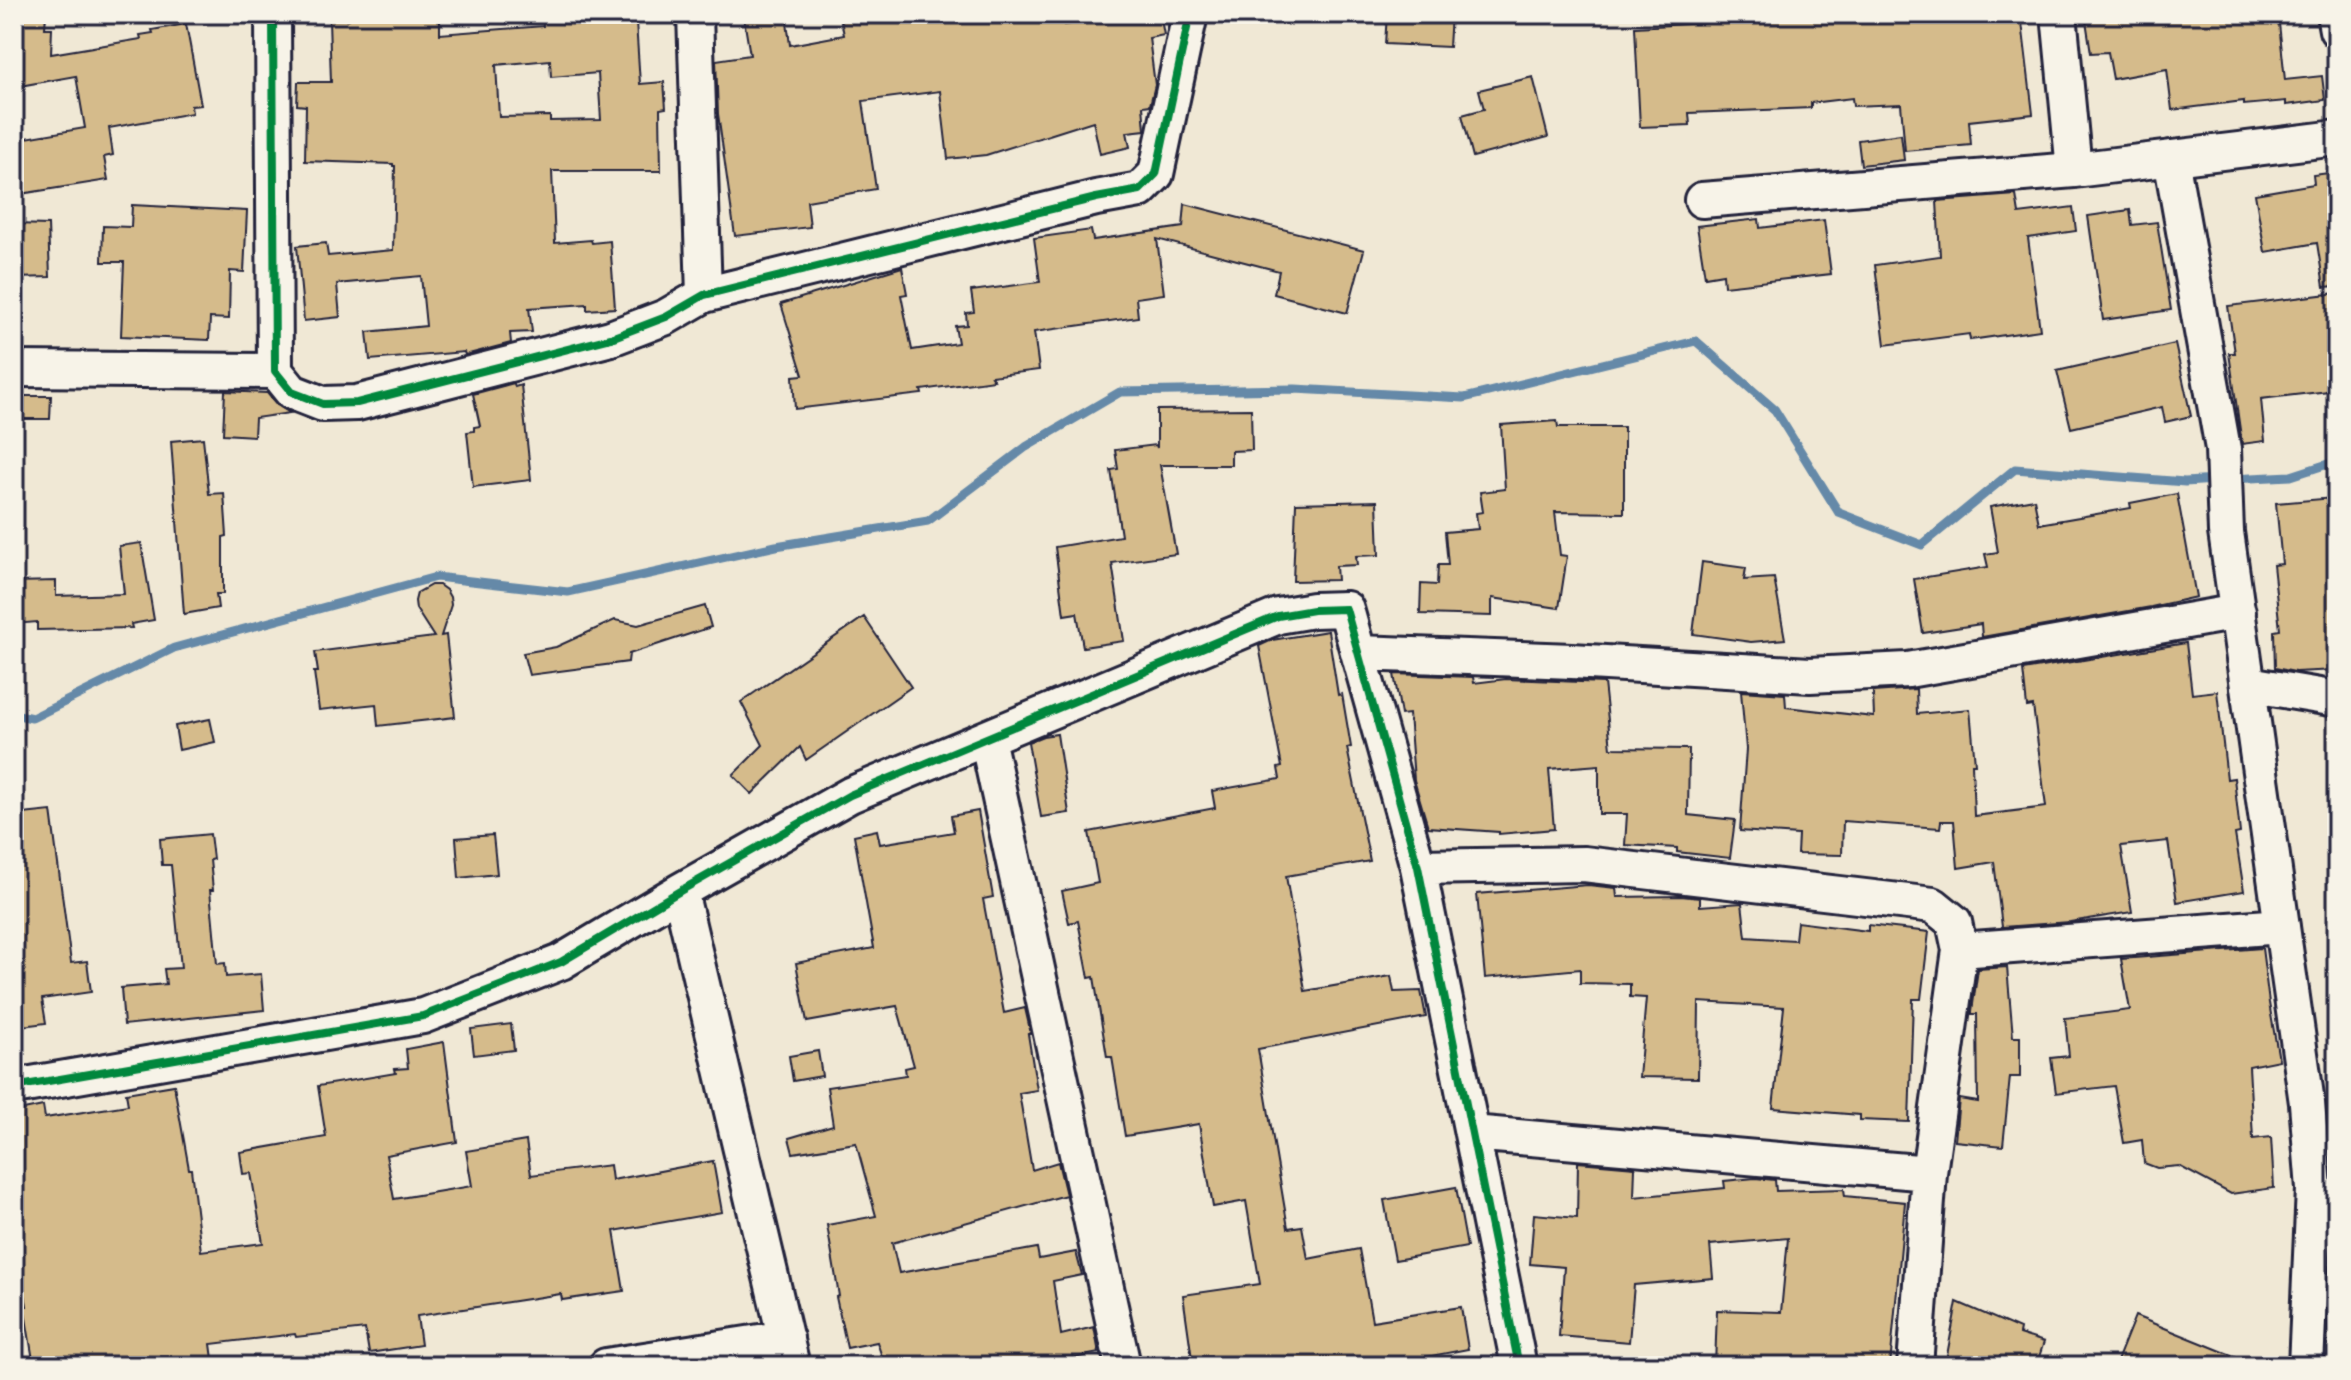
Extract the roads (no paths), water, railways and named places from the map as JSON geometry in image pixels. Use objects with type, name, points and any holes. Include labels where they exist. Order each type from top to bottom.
[{"type":"street","points":[[273,14],[275,371],[292,392],[323,404],[357,403],[611,338],[666,317],[704,295],[1096,198],[1140,190],[1156,174],[1190,14]]},
{"type":"street","points":[[695,14],[704,295]]},
{"type":"street","points":[[2059,14],[2074,170]]},
{"type":"street","points":[[2334,14],[2337,30]]},
{"type":"street","points":[[1702,200],[2074,170],[2337,138]]},
{"type":"street","points":[[2171,158],[2223,449],[2226,532],[2282,926],[2322,1098],[2314,1189],[2306,1366]]},
{"type":"street","points":[[14,369],[275,371]]},
{"type":"street","points":[[14,1087],[423,1016],[561,962],[850,795],[1278,616],[1346,609],[1418,867],[1519,1366]]},
{"type":"street","points":[[1359,653],[1810,675],[1908,670],[2238,612]]},
{"type":"street","points":[[2248,684],[2337,699]]},
{"type":"street","points":[[987,738],[1123,1366]]},
{"type":"street","points":[[1418,867],[1584,864],[1933,905],[1954,922],[1960,950],[1929,1173],[1915,1366]]},
{"type":"street","points":[[606,1366],[789,1352],[680,891]]},
{"type":"street","points":[[1960,950],[2282,926]]},
{"type":"street","points":[[1472,1133],[1929,1173]]},
{"type":"waterway","points":[[14,714],[32,718],[174,648],[436,577],[568,592],[776,546],[928,521],[1026,447],[1120,392],[1295,389],[1464,398],[1696,341],[1775,410],[1839,513],[1922,545],[2015,469],[2185,482],[2216,480]]},
{"type":"waterway","points":[[2231,479],[2291,476],[2337,461]]}]
